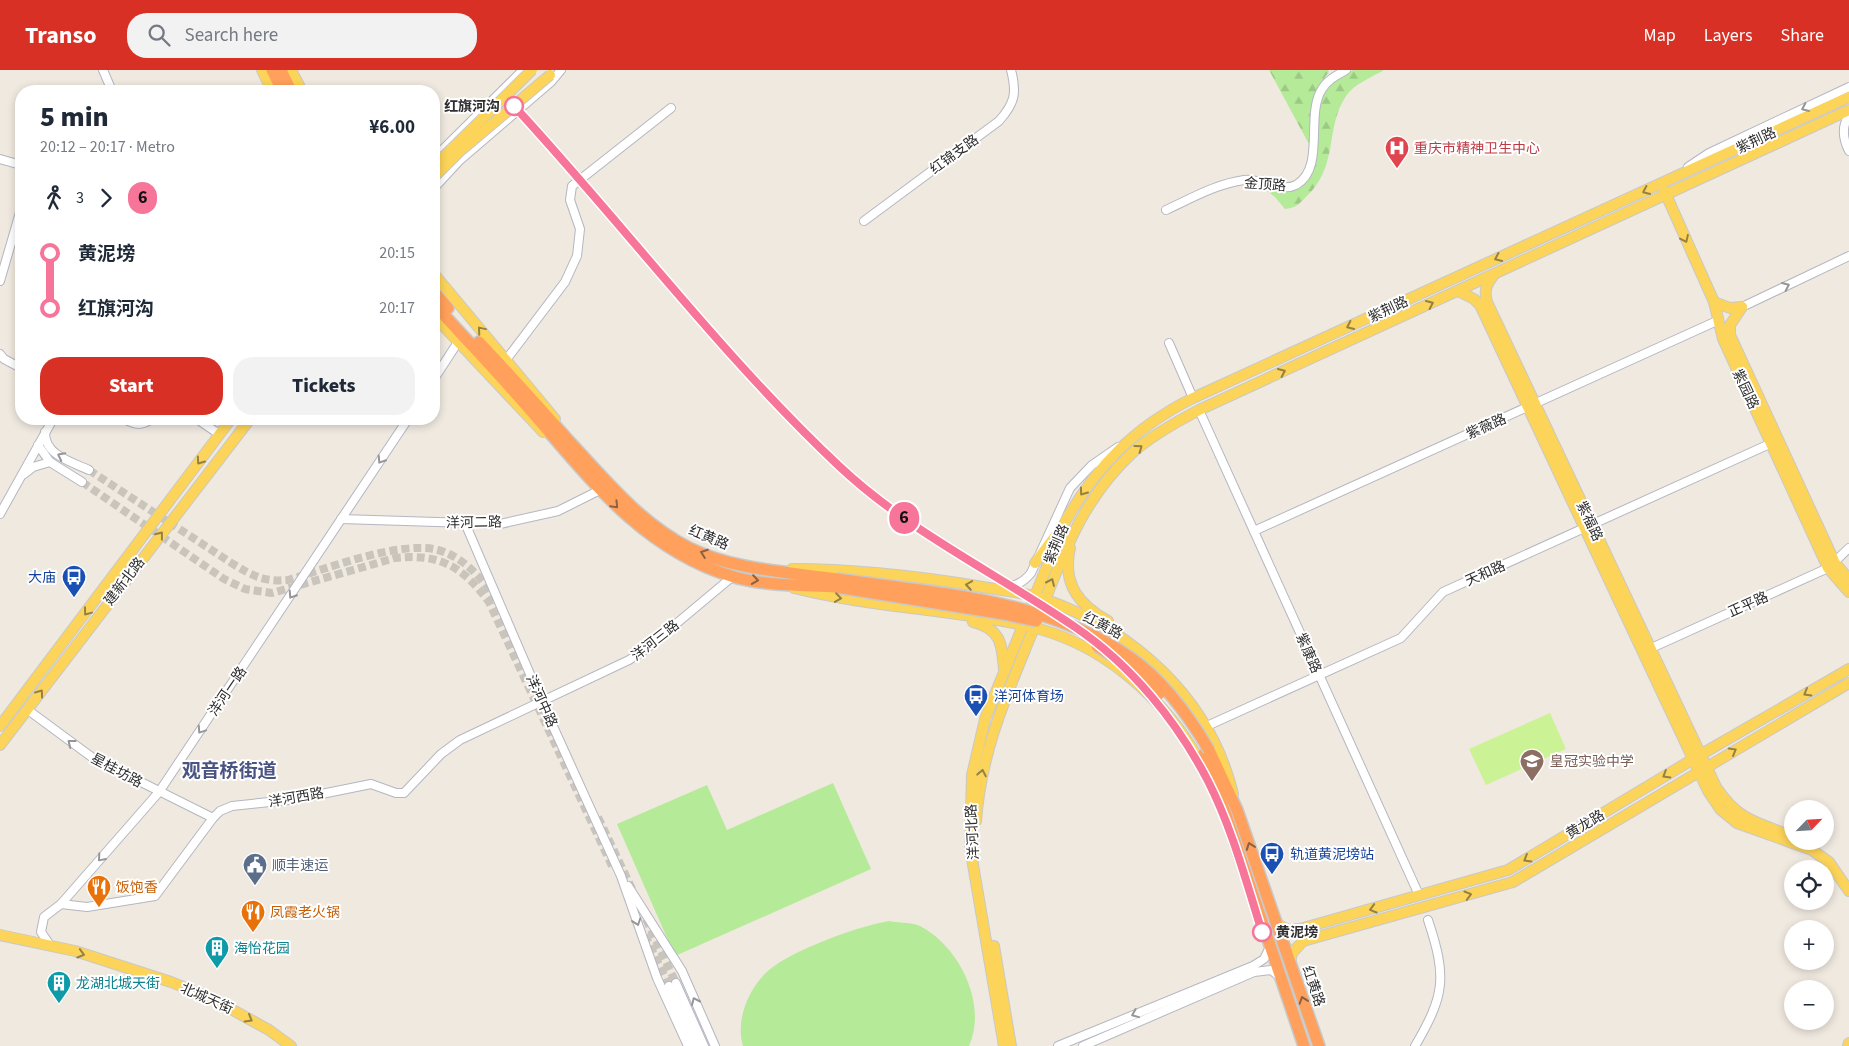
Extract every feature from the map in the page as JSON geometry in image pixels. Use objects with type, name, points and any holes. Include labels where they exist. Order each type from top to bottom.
[{"type":"highway","points":[[272,70],[279,85]]},
{"type":"highway","points":[[281,70],[289,85]]},
{"type":"highway","points":[[440,299],[573,454]]},
{"type":"highway","points":[[440,310],[541,415]]},
{"type":"highway","name":"红黄路","points":[[573,454],[600,490],[626,516],[680,556],[732,577],[774,583],[836,583]]},
{"type":"highway","name":"红黄路","points":[[573,454],[634,508],[689,548],[724,561],[1043,623],[1074,635],[1128,665],[1150,685],[1206,752],[1237,810],[1279,925],[1319,1046]]},
{"type":"highway","name":"红黄路","points":[[1206,752],[1304,1046]]},
{"type":"main road","points":[[262,70],[269,85]]},
{"type":"main road","points":[[291,70],[299,85]]},
{"type":"main road","points":[[440,160],[532,70]]},
{"type":"main road","points":[[440,171],[459,152],[552,72]]},
{"type":"main road","name":"紫荆路","points":[[1034,628],[1039,598],[1065,522],[1079,497],[1124,443],[1166,411],[1849,97]]},
{"type":"main road","name":"紫荆路","points":[[1024,625],[1075,527],[1108,480],[1132,453],[1172,424],[1849,110]]},
{"type":"main road","points":[[1664,195],[1664,188],[1671,179]]},
{"type":"main road","name":"紫园路","points":[[1664,195],[1714,302],[1723,339],[1775,442],[1832,565],[1849,592]]},
{"type":"main road","name":"紫福路","points":[[1494,275],[1487,284],[1484,294],[1531,405]]},
{"type":"main road","points":[[440,281],[547,407],[573,454]]},
{"type":"main road","name":"紫福路","points":[[1458,291],[1474,299],[1480,305],[1531,405],[1702,769]]},
{"type":"main road","points":[[1714,302],[1730,308],[1742,307]]},
{"type":"main road","name":"紫园路","points":[[1742,307],[1730,325],[1730,335],[1775,442]]},
{"type":"main road","points":[[440,323],[533,422],[573,454]]},
{"type":"main road","name":"建新北路","points":[[0,726],[226,425]]},
{"type":"main road","name":"建新北路","points":[[0,745],[28,710],[70,651],[245,425]]},
{"type":"main road","points":[[1035,563],[1065,522]]},
{"type":"main road","points":[[1075,527],[1068,565],[1072,585],[1080,602],[1090,612],[1115,625],[1144,646],[1165,665],[1182,684],[1199,716]]},
{"type":"main road","name":"紫园路","points":[[1832,565],[1849,579]]},
{"type":"main road","points":[[770,569],[870,573],[993,589],[1039,598],[1112,631],[1142,650],[1179,690],[1207,726],[1227,767],[1237,810]]},
{"type":"main road","points":[[774,583],[832,598],[1024,625],[1071,642],[1099,656],[1147,691],[1167,712],[1185,737],[1209,778],[1226,815]]},
{"type":"main road","points":[[919,609],[991,628],[1001,644],[1004,673]]},
{"type":"main road","name":"洋河北路","points":[[1004,1046],[970,847],[969,825],[972,776],[985,719],[1024,625]]},
{"type":"main road","name":"洋河北路","points":[[1012,1046],[977,846],[976,824],[987,749],[995,722],[1034,628]]},
{"type":"main road","name":"紫福路","points":[[1646,650],[1694,741],[1696,757]]},
{"type":"main road","name":"黄龙路","points":[[1300,930],[1508,870],[1696,757],[1849,669]]},
{"type":"main road","name":"黄龙路","points":[[1303,941],[1513,882],[1849,683]]},
{"type":"main road","points":[[1694,741],[1703,747],[1713,747]]},
{"type":"main road","points":[[1702,769],[1726,802],[1741,816],[1784,833]]},
{"type":"main road","points":[[1702,769],[1708,791],[1726,814],[1738,823],[1812,850],[1829,862],[1849,891]]},
{"type":"main road","points":[[1823,850],[1833,857],[1849,877]]},
{"type":"main road","points":[[1279,925],[1288,930],[1300,930]]},
{"type":"main road","points":[[1300,930],[1296,933],[1295,937],[1298,941],[1303,941]]},
{"type":"main road","name":"北城天街","points":[[0,935],[52,946],[130,968],[213,999],[285,1044]]},
{"type":"main road","points":[[1290,962],[1292,953],[1303,941]]},
{"type":"street","points":[[103,70],[109,85]]},
{"type":"street","points":[[440,152],[523,70]]},
{"type":"street","points":[[440,182],[459,162],[551,82],[561,70]]},
{"type":"street","name":"红锦支路","points":[[864,221],[999,121],[1011,108],[1015,88],[1011,70]]},
{"type":"street","name":"金顶路","points":[[1166,210],[1224,184],[1247,180],[1265,182],[1279,187],[1295,185],[1306,176],[1312,162],[1315,104],[1322,88],[1346,70]]},
{"type":"street","points":[[1671,179],[1708,153],[1849,87]]},
{"type":"street","points":[[506,360],[565,282],[577,256],[580,229],[570,200],[572,186],[671,108]]},
{"type":"street","points":[[1848,148],[1844,127],[1849,115]]},
{"type":"street","points":[[0,159],[15,164]]},
{"type":"street","points":[[0,281],[15,230]]},
{"type":"street","points":[[1742,307],[1849,256]]},
{"type":"street","name":"紫薇路","points":[[1254,531],[1719,320]]},
{"type":"street","points":[[440,370],[458,342]]},
{"type":"street","points":[[1169,344],[1193,398]]},
{"type":"street","points":[[0,354],[4,359],[15,365]]},
{"type":"street","name":"紫康路","points":[[1199,410],[1419,896]]},
{"type":"street","points":[[0,514],[50,425]]},
{"type":"street","points":[[205,425],[218,434]]},
{"type":"street","name":"洋河一路","points":[[52,946],[43,938],[42,922],[44,917],[61,904],[159,792],[404,425]]},
{"type":"street","points":[[46,432],[45,439],[49,448],[89,470]]},
{"type":"street","name":"天和路","points":[[1207,726],[1401,638],[1443,592],[1775,442]]},
{"type":"street","points":[[993,589],[1018,585],[1025,580],[1035,563],[1070,488],[1092,464],[1124,443]]},
{"type":"street","points":[[38,445],[50,462],[82,482]]},
{"type":"street","points":[[19,479],[33,467],[50,462]]},
{"type":"street","name":"洋河二路","points":[[341,520],[500,524],[558,510],[600,490]]},
{"type":"street","name":"洋河中路","points":[[465,523],[542,702],[621,876],[655,973],[688,1046]]},
{"type":"street","name":"正平路","points":[[1646,650],[1832,565],[1849,548]]},
{"type":"street","name":"洋河三路","points":[[542,702],[646,650],[732,577]]},
{"type":"street","name":"洋河西路","points":[[61,904],[87,907],[155,896],[213,818],[232,806],[297,799],[362,785],[376,785],[396,793],[404,793],[450,746],[542,702]]},
{"type":"street","name":"星桂坊路","points":[[28,710],[88,755],[213,818]]},
{"type":"street","name":"洋河中路","points":[[621,876],[682,971],[715,1046]]},
{"type":"street","points":[[1415,1046],[1433,1015],[1440,986],[1441,970],[1428,920],[1435,904]]},
{"type":"street","points":[[1413,910],[1428,920]]},
{"type":"street","points":[[1058,1046],[1253,966],[1264,959],[1270,947]]},
{"type":"street","points":[[1083,1046],[1254,972],[1271,970],[1282,980]]},
{"type":"street","points":[[696,1046],[672,985],[704,1046]]},
{"type":"green space","points":[[1269,70],[1328,70],[1329,72],[1322,81],[1314,98],[1310,125],[1310,146]]},
{"type":"green space","points":[[1353,70],[1384,70],[1358,84],[1346,96],[1335,121],[1328,160],[1316,186],[1300,203],[1285,209],[1275,197],[1264,189],[1265,185],[1283,192],[1298,187],[1309,177],[1319,105],[1325,90],[1336,80]]},
{"type":"green space","points":[[1550,713],[1566,749],[1486,785],[1469,749]]},
{"type":"green space","points":[[833,783],[871,869],[675,956],[617,824],[707,785],[727,830]]},
{"type":"green space","points":[[889,921],[920,926],[947,947],[958,962],[972,995],[975,1012],[974,1030],[969,1046],[743,1046],[741,1036],[742,1015],[755,985],[769,970],[780,962],[826,940]]},
{"type":"tunnel","points":[[89,470],[233,564],[265,579],[288,580],[363,557],[384,552],[422,548],[447,553],[464,563],[478,576],[496,599]]},
{"type":"tunnel","points":[[82,482],[224,579],[245,589],[272,593],[395,558],[411,557],[438,560],[460,571],[489,602],[612,866]]},
{"type":"tunnel","points":[[598,817],[633,891]]},
{"type":"tunnel","points":[[646,919],[676,983]]},
{"type":"tunnel","points":[[645,935],[669,986]]},
{"type":"metro line","name":"6","points":[[514,106],[554,148],[713,334],[761,387],[816,445],[850,477],[923,532],[1075,627],[1100,645],[1142,686],[1179,733],[1208,782],[1243,871],[1262,932]]},
{"type":"place","name":"红旗河沟","points":[[514,106]]},
{"type":"place","name":"重庆市精神卫生中心","points":[[1397,169]]},
{"type":"place","name":"大庙","points":[[74,598]]},
{"type":"place","name":"洋河体育场","points":[[976,717]]},
{"type":"place","name":"皇冠实验中学","points":[[1532,782]]},
{"type":"place","name":"轨道黄泥塝站","points":[[1272,875]]},
{"type":"place","name":"顺丰速运","points":[[255,886]]},
{"type":"place","name":"饭饱香","points":[[99,908]]},
{"type":"place","name":"黄泥塝","points":[[1262,932]]},
{"type":"place","name":"凤霞老火锅","points":[[253,933]]},
{"type":"place","name":"海怡花园","points":[[217,969]]},
{"type":"place","name":"龙湖北城天街","points":[[59,1004]]},
{"type":"district","name":"观音桥街道","points":[[229,770]]}]
